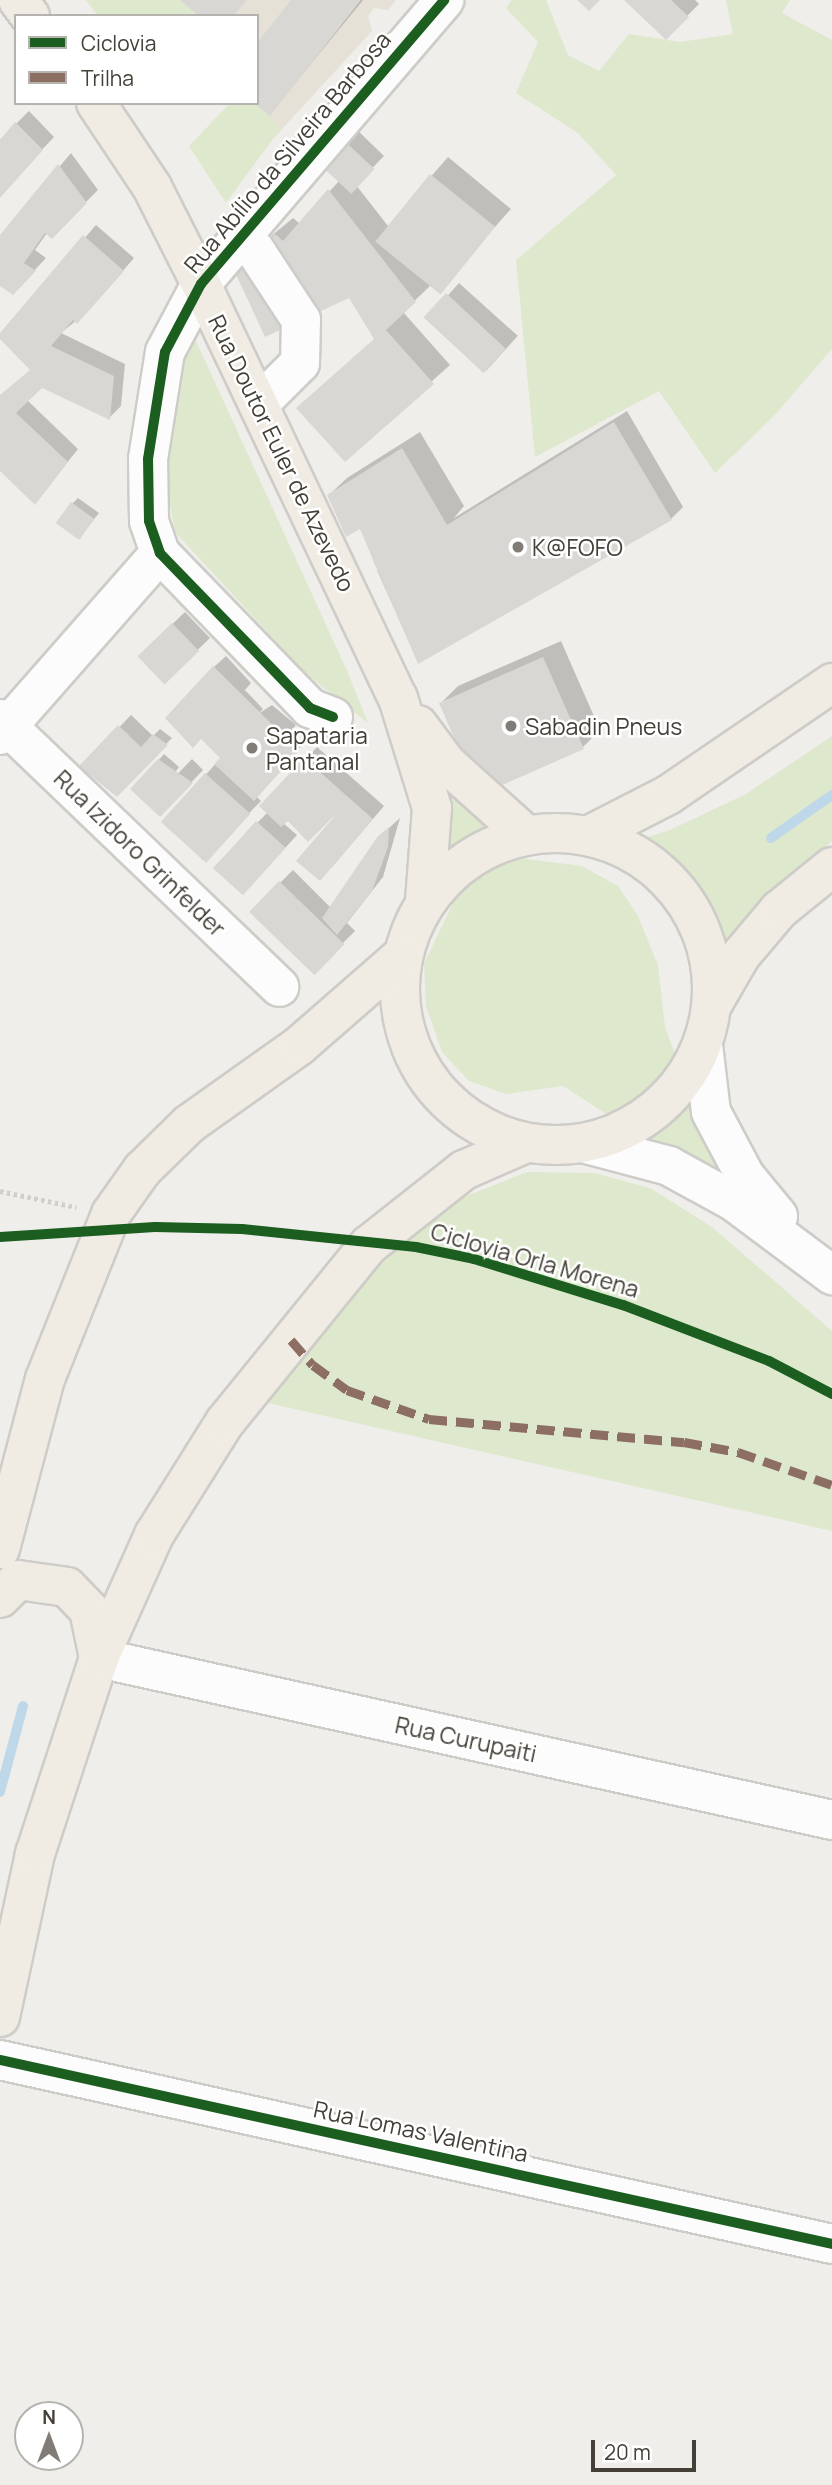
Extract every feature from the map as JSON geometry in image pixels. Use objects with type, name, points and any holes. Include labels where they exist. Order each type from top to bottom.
[{"type":"main road","name":"Rua Doutor Euler de Azevedo","points":[[97,105],[152,187],[398,698]]},
{"type":"main road","points":[[588,835],[668,795],[832,683]]},
{"type":"main road","points":[[398,698],[447,764],[526,835]]},
{"type":"main road","points":[[398,698],[432,808],[425,901],[401,957],[401,1019],[424,1076],[467,1120],[524,1143],[586,1144],[643,1121],[687,1078],[703,1045],[711,1007],[712,960],[689,904],[645,859],[588,835],[526,835],[469,858],[425,901]]},
{"type":"main road","points":[[711,1007],[741,956],[779,910],[832,867]]},
{"type":"main road","points":[[0,1549],[45,1379],[111,1214],[142,1170],[189,1124],[300,1045],[401,957]]},
{"type":"main road","points":[[0,2017],[35,1854],[99,1658],[154,1535],[225,1422],[361,1256],[464,1170],[524,1143]]},
{"type":"main road","points":[[0,1598],[18,1580],[67,1587],[89,1611],[99,1658]]},
{"type":"street","name":"Rua Abílio da Silveira Barbosa","points":[[333,717],[310,708],[160,553],[149,521],[148,459],[165,352],[201,284],[443,0]]},
{"type":"street","points":[[239,239],[255,250],[301,320],[300,363],[258,404]]},
{"type":"street","points":[[3,727],[160,553]]},
{"type":"street","name":"Rua Izidoro Grinfelder","points":[[3,727],[279,987]]},
{"type":"street","points":[[703,1045],[711,1111],[745,1176],[825,1269]]},
{"type":"street","points":[[586,1144],[669,1166],[733,1201],[825,1269]]},
{"type":"street","name":"Rua Curupaiti","points":[[99,1658],[832,1820]]},
{"type":"street","name":"Rua Lomas Valentina","points":[[0,2060],[832,2244]]},
{"type":"path","points":[[0,1191],[111,1214]]},
{"type":"shaded area","points":[[113,0],[396,0],[388,10],[374,8],[368,16],[372,31],[272,140],[232,105],[259,105],[259,14],[128,14]]},
{"type":"green space","points":[[86,0],[180,0],[197,14],[96,14]]},
{"type":"green space","points":[[512,0],[546,0],[568,55],[599,71],[629,34],[680,42],[733,34],[726,0],[790,0],[782,13],[832,40],[832,349],[773,417],[715,473],[659,391],[535,457],[516,260],[616,175],[578,133],[516,93],[538,42],[506,8]]},
{"type":"green space","points":[[228,105],[256,105],[281,128],[226,203],[189,146]]},
{"type":"green space","points":[[192,332],[348,673],[368,723],[305,673],[175,532],[167,489],[167,435]]},
{"type":"green space","points":[[832,736],[832,841],[746,918],[720,967],[720,946],[705,902],[665,857],[631,842],[670,830],[746,794]]},
{"type":"green space","points":[[440,767],[518,858],[582,866],[618,886],[637,914],[658,965],[665,1027],[698,1116],[772,1221],[563,1086],[506,1094],[469,1081],[442,1052],[426,1006],[424,964],[452,905]]},
{"type":"green space","points":[[527,1172],[594,1173],[650,1188],[712,1227],[832,1331],[832,1531],[268,1403],[342,1305],[408,1234],[464,1197]]},
{"type":"building","points":[[180,0],[247,0],[235,14],[197,14]]},
{"type":"building","points":[[291,0],[361,0],[270,116],[256,105],[259,105],[259,40]]},
{"type":"building","points":[[577,0],[600,0],[589,11]]},
{"type":"building","points":[[624,0],[671,0],[689,17],[666,40]]},
{"type":"building","points":[[15,122],[43,150],[0,198],[0,140]]},
{"type":"building","points":[[338,135],[375,169],[351,194],[315,160]]},
{"type":"building","points":[[58,164],[87,203],[52,239],[45,233],[24,263],[36,271],[13,295],[0,286],[0,235]]},
{"type":"building","points":[[430,174],[495,227],[441,294],[375,242]]},
{"type":"building","points":[[328,189],[416,302],[386,330],[434,384],[345,462],[296,408],[374,339],[349,298],[265,337],[233,268],[275,234],[283,241]]},
{"type":"building","points":[[83,235],[124,271],[77,324],[73,320],[51,346],[114,376],[110,420],[42,388],[16,413],[68,462],[35,505],[0,471],[0,395],[30,370],[0,339],[0,333]]},
{"type":"building","points":[[446,293],[506,349],[483,373],[423,317]]},
{"type":"building","name":"K@FOFO","points":[[614,422],[672,520],[418,664],[360,529],[346,537],[327,495],[402,448],[447,525]]},
{"type":"building","points":[[71,502],[94,519],[79,540],[56,523]]},
{"type":"building","points":[[172,623],[199,651],[165,684],[137,656]]},
{"type":"building","name":"Sabadin Pneus","points":[[543,657],[584,749],[500,786],[461,754],[439,703]]},
{"type":"building","points":[[213,666],[299,751],[254,801],[214,764],[220,758],[201,739],[193,748],[165,718]]},
{"type":"building","points":[[118,725],[141,747],[153,734],[168,745],[117,797],[79,766]]},
{"type":"building","points":[[304,758],[373,819],[320,881],[296,861],[338,812],[308,842],[288,821],[281,827],[259,806]]},
{"type":"building","points":[[158,759],[193,783],[160,817],[130,789]]},
{"type":"building","points":[[205,773],[250,814],[206,863],[161,822]]},
{"type":"building","points":[[256,821],[286,848],[243,895],[213,869]]},
{"type":"building","points":[[389,827],[388,847],[372,891],[337,935],[322,918],[378,836]]},
{"type":"building","points":[[279,881],[344,944],[315,975],[249,912]]},
{"type":"waterway","points":[[771,838],[832,795]]},
{"type":"waterway","points":[[0,1792],[23,1706]]},
{"type":"marked path","points":[[291,1340],[313,1365],[347,1390],[429,1419],[684,1442],[738,1452],[832,1485]]},
{"type":"cycle path","points":[[333,717],[310,708],[160,553],[149,521],[148,459],[165,352],[201,284],[444,0]]},
{"type":"cycle path","name":"Ciclovia Orla Morena","points":[[0,1237],[155,1227],[242,1229],[416,1247],[474,1259],[623,1305],[769,1361],[832,1394]]},
{"type":"cycle path","points":[[0,2060],[832,2244]]},
{"type":"place","name":"K@FOFO","points":[[518,547]]},
{"type":"place","name":"Sabadin Pneus","points":[[511,726]]},
{"type":"place","name":"Sapataria Pantanal","points":[[252,748]]}]
